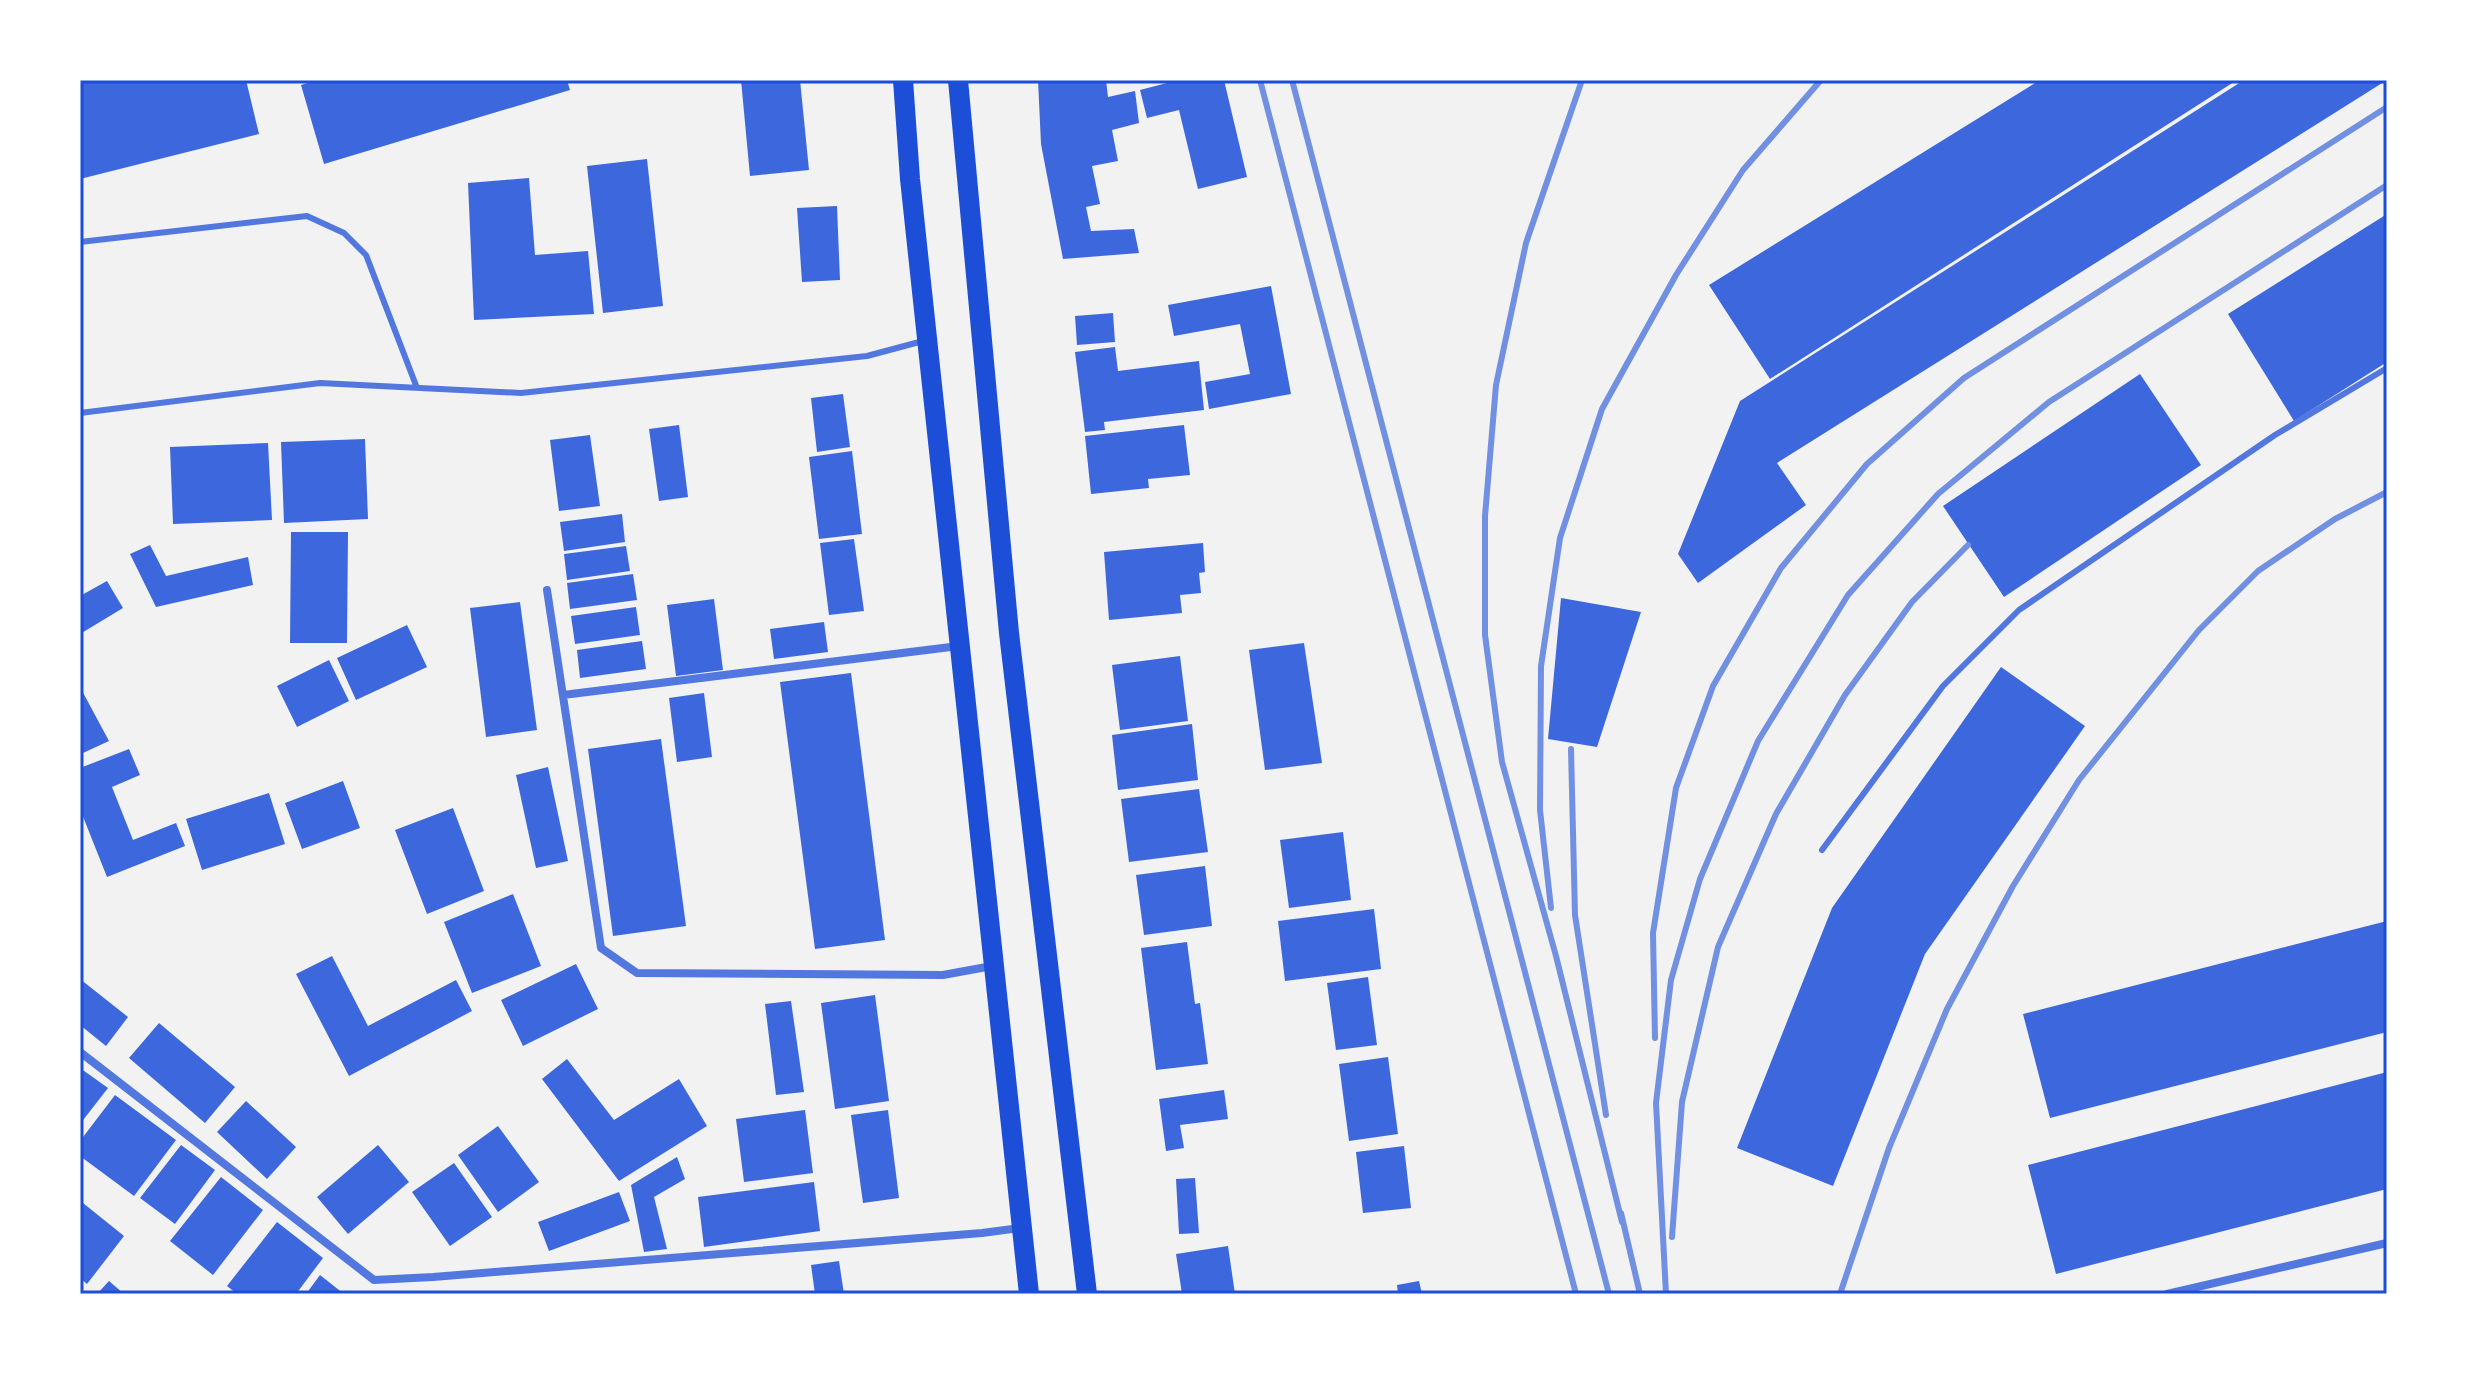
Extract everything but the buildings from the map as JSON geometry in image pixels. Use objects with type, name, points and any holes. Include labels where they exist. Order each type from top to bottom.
[{"type":"main road","points":[[903,80],[910,179],[1029,1294]]},
{"type":"main road","points":[[958,80],[1009,633],[1087,1294]]},
{"type":"street","points":[[547,590],[601,948],[637,973],[943,975],[993,966]]},
{"type":"street","points":[[563,695],[960,646]]},
{"type":"street","points":[[80,1052],[374,1280],[966,1235],[1021,1228]]},
{"type":"street","points":[[2167,1294],[2387,1243]]},
{"type":"lane","points":[[80,242],[307,216],[344,233],[366,255],[417,388]]},
{"type":"lane","points":[[80,413],[320,383],[521,393],[867,356],[927,340]]},
{"type":"lane","points":[[1822,850],[1943,686],[2019,610],[2275,435],[2387,368]]},
{"type":"railway","points":[[1260,80],[1576,1294]]},
{"type":"railway","points":[[1292,80],[1609,1294]]},
{"type":"railway","points":[[1582,80],[1526,243],[1496,385],[1485,516],[1485,635],[1502,762],[1556,956],[1622,1222]]},
{"type":"railway","points":[[1551,908],[1540,810],[1541,666],[1560,538],[1602,409],[1676,275],[1743,170],[1821,80]]},
{"type":"railway","points":[[1655,1038],[1653,933],[1676,788],[1713,686],[1781,568],[1867,464],[1964,378],[2387,107]]},
{"type":"railway","points":[[1666,1294],[1656,1103],[1671,980],[1700,879],[1758,741],[1848,595],[1938,494],[2049,402],[2387,185]]},
{"type":"railway","points":[[1840,1294],[1889,1148],[1947,1009],[2013,886],[2079,780],[2199,630],[2258,571],[2335,519],[2387,492]]},
{"type":"railway","points":[[1672,1237],[1682,1102],[1718,947],[1776,814],[1845,695],[1912,602],[1968,545]]},
{"type":"railway","points":[[1571,749],[1575,915],[1606,1115]]},
{"type":"railway","points":[[1621,1213],[1640,1294]]}]
